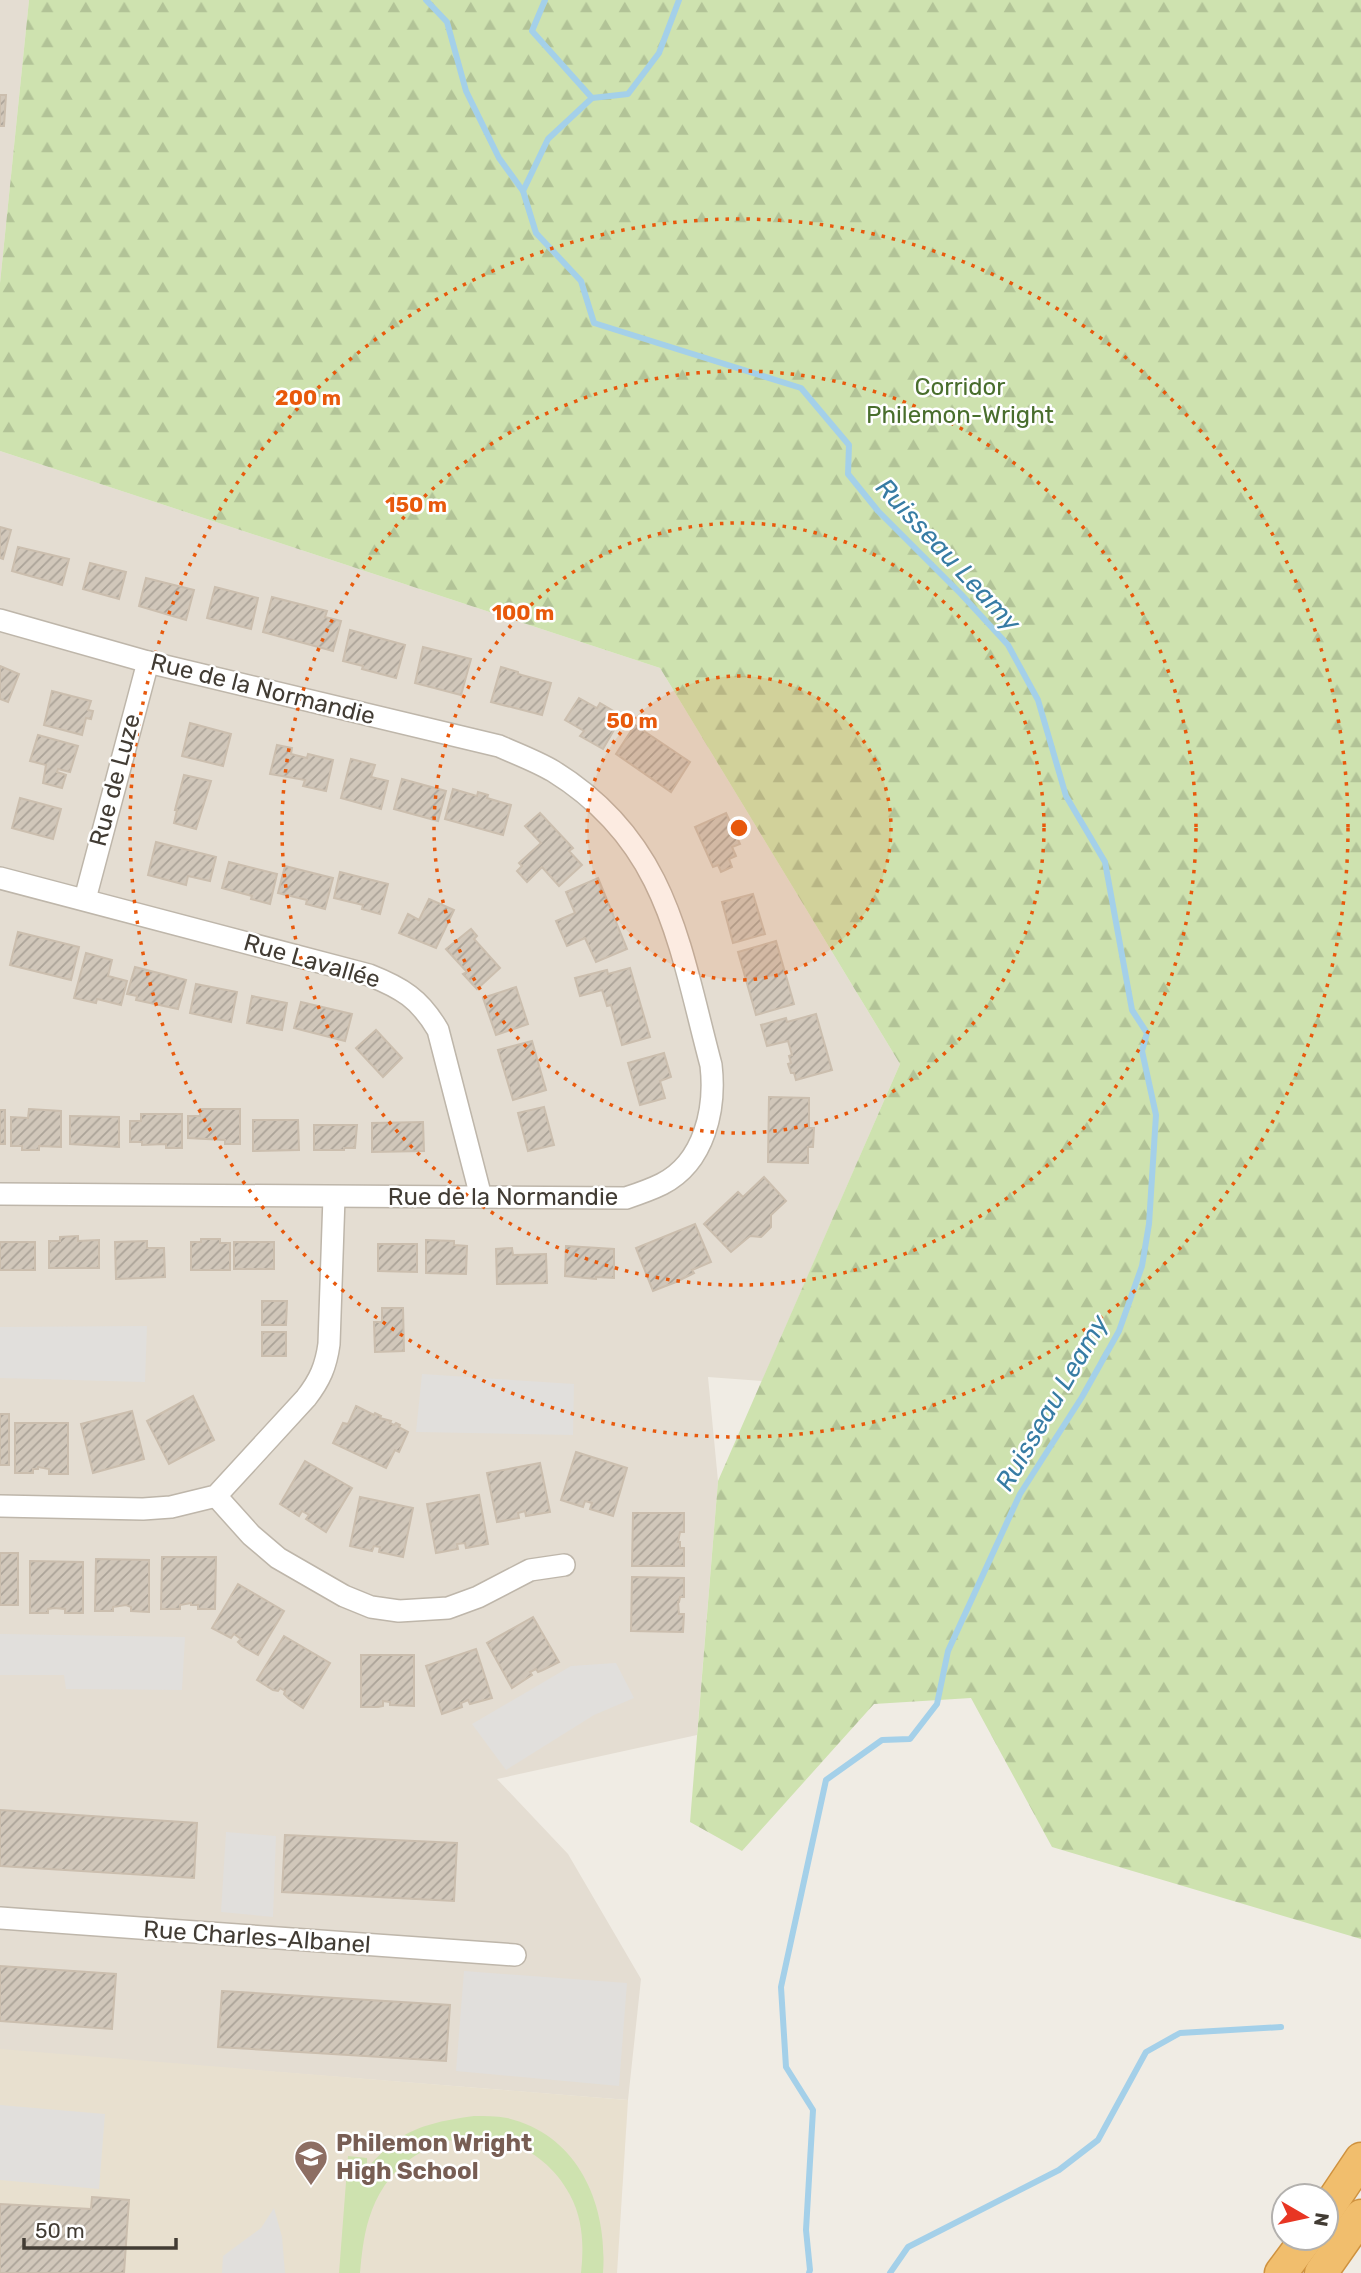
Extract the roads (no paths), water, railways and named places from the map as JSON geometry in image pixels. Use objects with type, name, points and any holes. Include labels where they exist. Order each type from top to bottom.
[{"type":"highway","points":[[1340,2190],[1361,2159]]},
{"type":"highway","points":[[1321,2273],[1361,2216]]},
{"type":"highway","points":[[1281,2273],[1297,2252]]},
{"type":"street","name":"Rue de la Normandie","points":[[0,620],[148,662],[499,746],[550,769],[574,785],[617,822],[635,845],[671,918],[711,1065],[714,1088],[705,1133],[695,1153],[682,1169],[664,1183],[626,1198],[0,1194]]},
{"type":"street","name":"Rue de Luze","points":[[85,899],[148,662]]},
{"type":"street","name":"Rue Lavallée","points":[[0,878],[369,975],[392,984],[412,997],[427,1012],[438,1030],[481,1197]]},
{"type":"street","points":[[0,1506],[143,1509],[171,1507],[216,1496],[306,1398],[319,1382],[327,1364],[330,1344],[334,1196]]},
{"type":"street","points":[[216,1496],[251,1535],[278,1558],[344,1596],[371,1607],[399,1611],[448,1608],[478,1597],[530,1570],[564,1565]]},
{"type":"street","name":"Rue Charles-Albanel","points":[[0,1919],[514,1955]]},
{"type":"waterway","points":[[426,0],[447,22],[466,91],[499,158],[523,191]]},
{"type":"waterway","name":"Ruisseau Leamy","points":[[545,0],[532,31],[592,98],[548,139],[523,191],[536,233],[581,281],[594,323],[801,388],[849,445],[848,474],[878,511],[1008,645],[1038,700],[1066,796],[1105,862],[1132,1010],[1147,1033],[1142,1051],[1156,1115],[1149,1224],[1142,1266],[1119,1331],[1082,1397],[1020,1494],[948,1651],[937,1704],[910,1739],[882,1740],[826,1780],[781,1987],[786,2067],[813,2110],[806,2230],[809,2273]]},
{"type":"waterway","points":[[592,98],[628,94],[659,53],[679,0]]},
{"type":"waterway","points":[[890,2273],[908,2247],[1059,2170],[1098,2140],[1146,2052],[1180,2033],[1281,2027]]},
{"type":"place","name":"Philemon Wright High School","points":[[311,2187]]},
{"type":"park label","name":"Corridor Philemon-Wright","points":[[960,401]]}]
